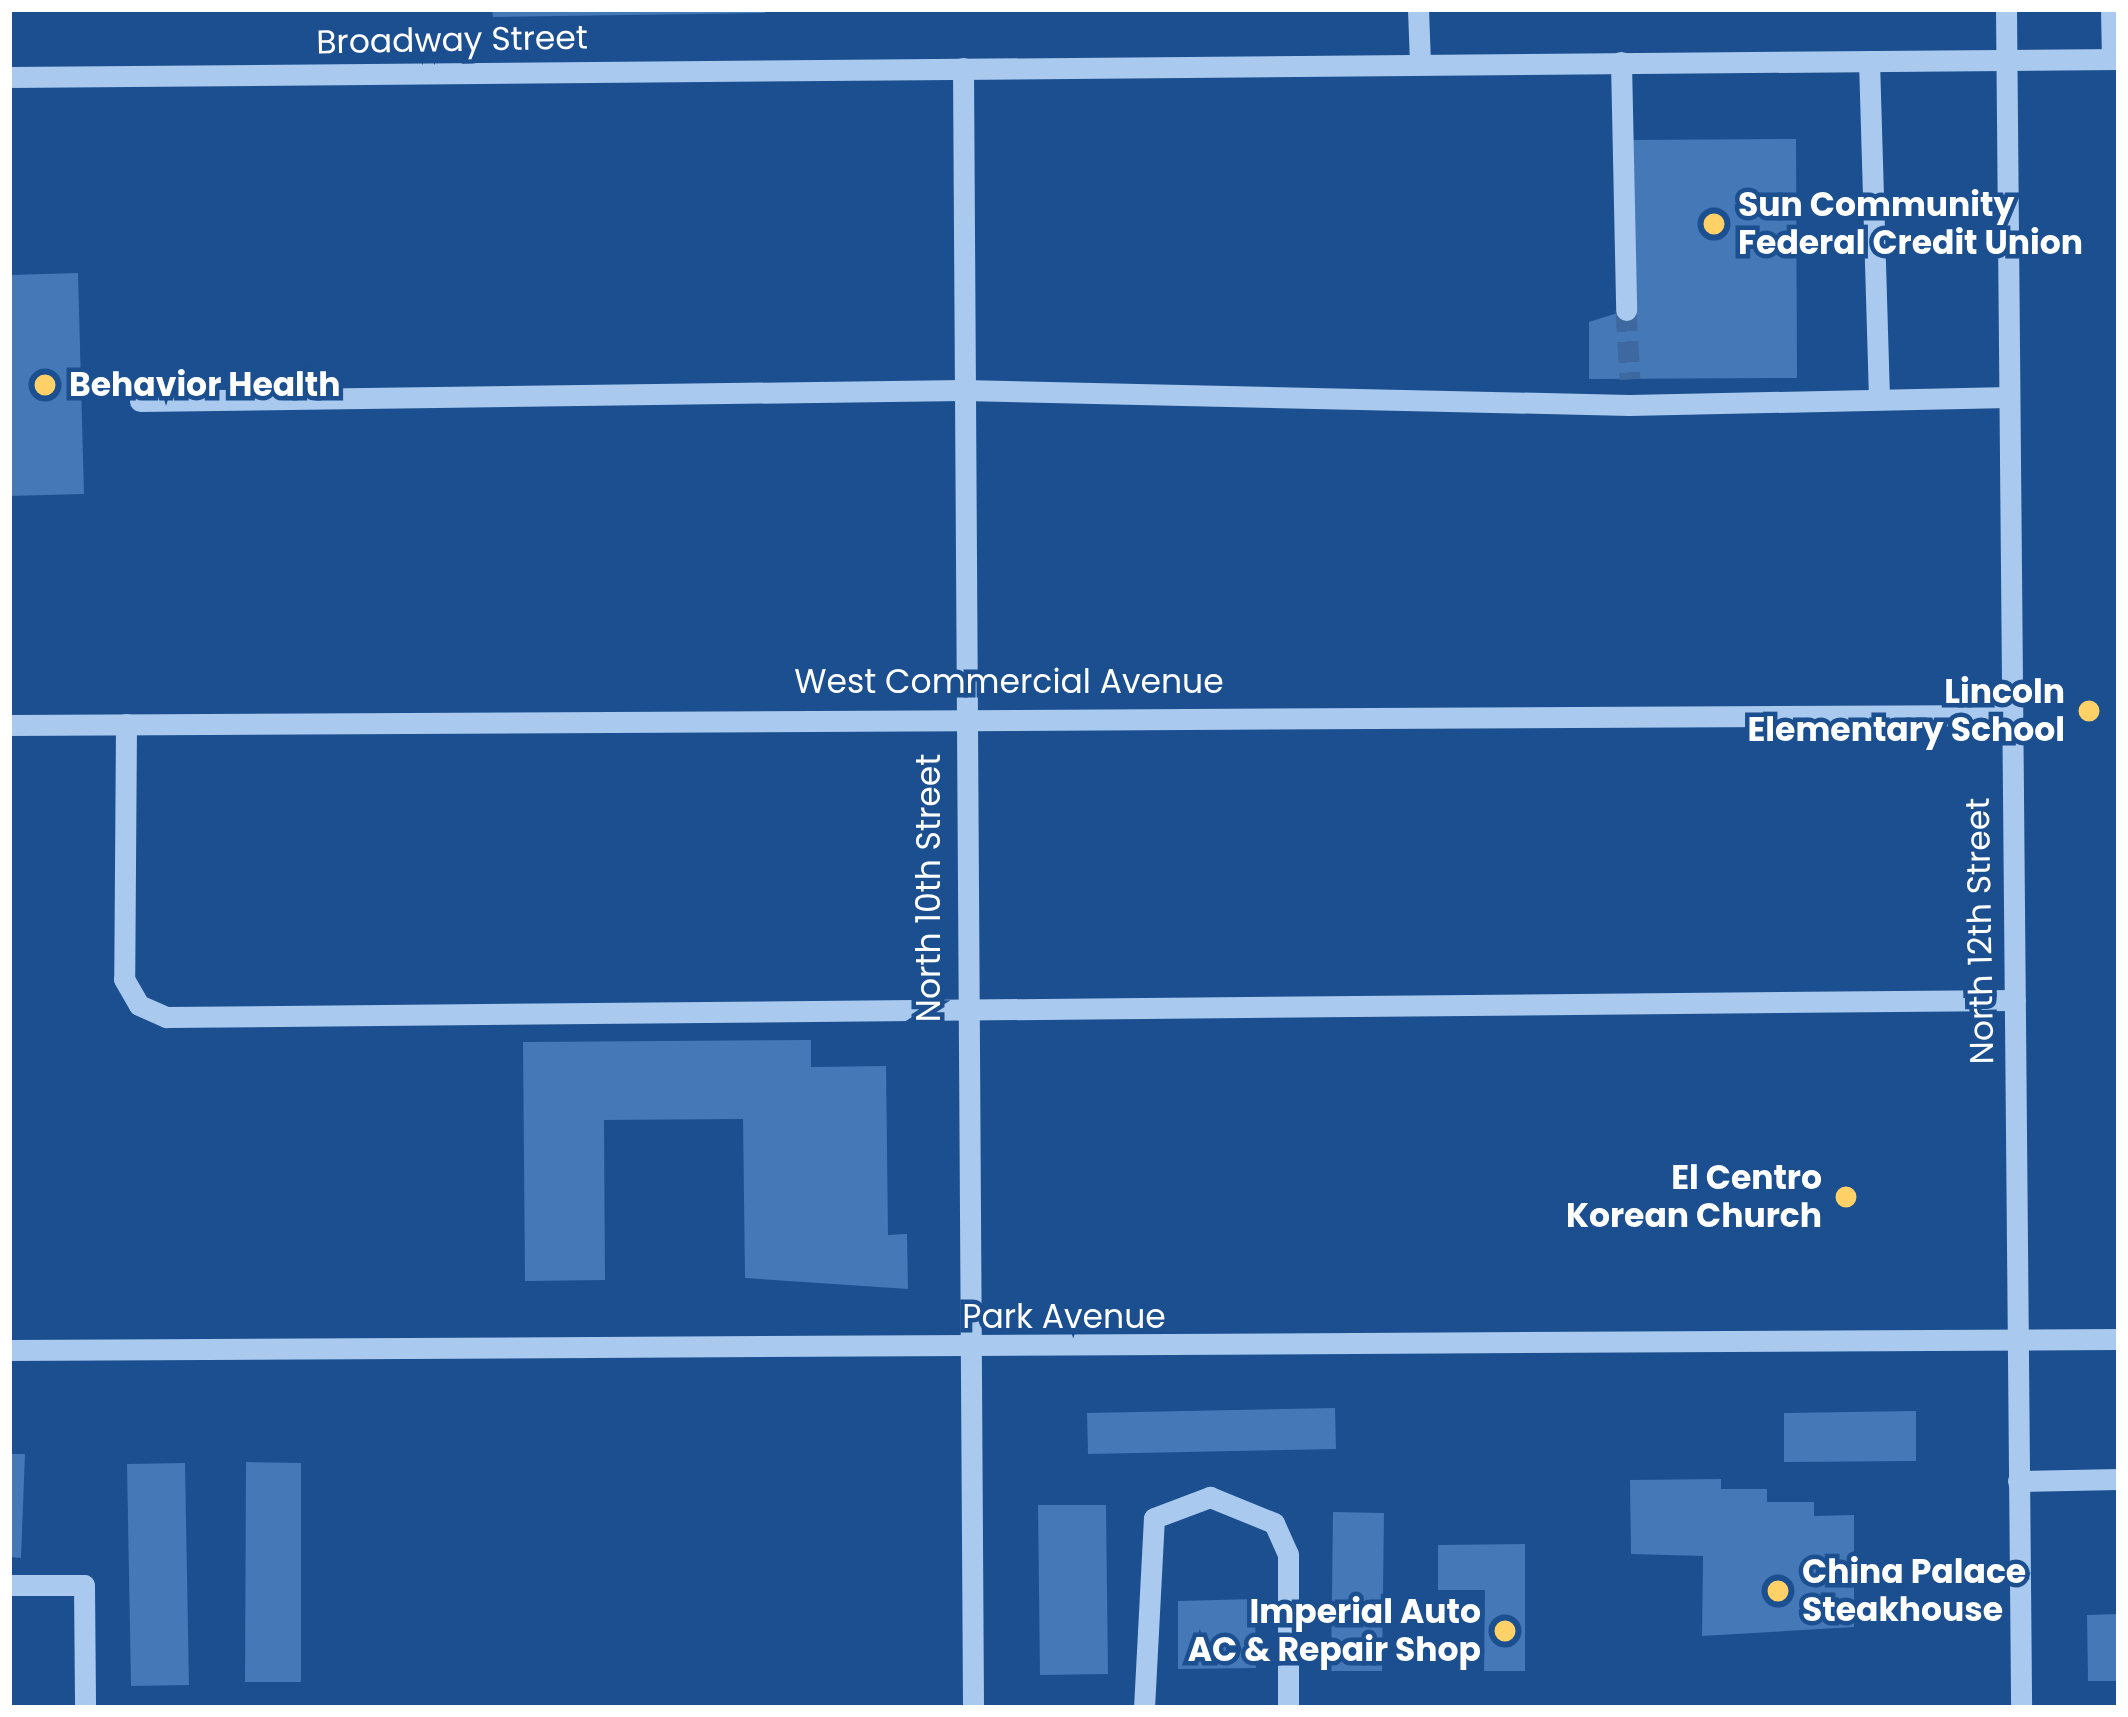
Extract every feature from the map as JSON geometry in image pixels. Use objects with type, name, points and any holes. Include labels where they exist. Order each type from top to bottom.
[{"type":"street","points":[[1418,9],[1420,64]]},
{"type":"street","name":"North 12th Street","points":[[2006,9],[2008,715],[2021,1708]]},
{"type":"street","points":[[2111,9],[2115,58]]},
{"type":"street","name":"Broadway Street","points":[[9,77],[2115,58]]},
{"type":"street","points":[[1869,61],[1879,394]]},
{"type":"street","points":[[1621,62],[1626,310]]},
{"type":"street","name":"North 10th Street","points":[[963,68],[963,1351],[973,1708]]},
{"type":"street","points":[[1629,405],[1630,379]]},
{"type":"street","points":[[140,401],[963,390],[1629,405],[1879,394],[2008,397]]},
{"type":"street","name":"West Commercial Avenue","points":[[9,725],[962,713],[2008,715]]},
{"type":"street","points":[[126,724],[124,979],[139,1005],[166,1017],[963,1006],[2015,1000]]},
{"type":"street","name":"Park Avenue","points":[[9,1350],[963,1351],[2119,1339]]},
{"type":"street","points":[[2018,1481],[2119,1480]]},
{"type":"street","points":[[1144,1708],[1154,1518],[1210,1497],[1274,1522],[1288,1554],[1288,1708]]},
{"type":"street","points":[[9,1586],[84,1585],[85,1708]]},
{"type":"building","points":[[492,9],[765,9],[765,13],[493,17]]},
{"type":"building","name":"Sun Community Federal Credit Union","points":[[1796,139],[1797,378],[1589,379],[1589,322],[1633,308],[1631,140]]},
{"type":"building","name":"Behavior Health","points":[[78,273],[84,494],[9,496],[9,275]]},
{"type":"building","points":[[811,1040],[811,1067],[886,1066],[888,1235],[907,1234],[908,1289],[745,1278],[743,1119],[604,1120],[605,1280],[525,1281],[523,1042]]},
{"type":"building","points":[[1335,1408],[1336,1449],[1088,1454],[1087,1413]]},
{"type":"building","points":[[1916,1411],[1916,1461],[1784,1462],[1784,1413]]},
{"type":"building","points":[[9,1454],[25,1454],[21,1558],[9,1557]]},
{"type":"building","points":[[246,1462],[301,1463],[301,1682],[245,1682]]},
{"type":"building","points":[[185,1463],[189,1685],[131,1686],[127,1464]]},
{"type":"building","name":"China Palace Steakhouse","points":[[1721,1479],[1721,1489],[1767,1489],[1767,1502],[1814,1502],[1814,1516],[1854,1515],[1854,1627],[1702,1636],[1703,1556],[1631,1554],[1630,1480]]},
{"type":"building","points":[[1038,1505],[1106,1505],[1108,1674],[1040,1675]]},
{"type":"building","points":[[1333,1512],[1384,1513],[1382,1671],[1331,1671]]},
{"type":"building","name":"Imperial Auto AC & Repair Shop","points":[[1525,1544],[1525,1671],[1484,1671],[1485,1590],[1438,1590],[1438,1545]]},
{"type":"building","points":[[1255,1599],[1256,1668],[1178,1669],[1178,1601]]},
{"type":"building","points":[[2119,1614],[2119,1681],[2088,1681],[2087,1615]]},
{"type":"tunnel","points":[[1626,310],[1630,379]]},
{"type":"place","name":"Sun Community Federal Credit Union","points":[[1714,224]]},
{"type":"place","name":"Behavior Health","points":[[45,385]]},
{"type":"place","name":"Lincoln Elementary School","points":[[2089,711]]},
{"type":"place","name":"El Centro Korean Church","points":[[1846,1197]]},
{"type":"place","name":"China Palace Steakhouse","points":[[1778,1591]]},
{"type":"place","name":"Imperial Auto AC & Repair Shop","points":[[1505,1631]]}]
